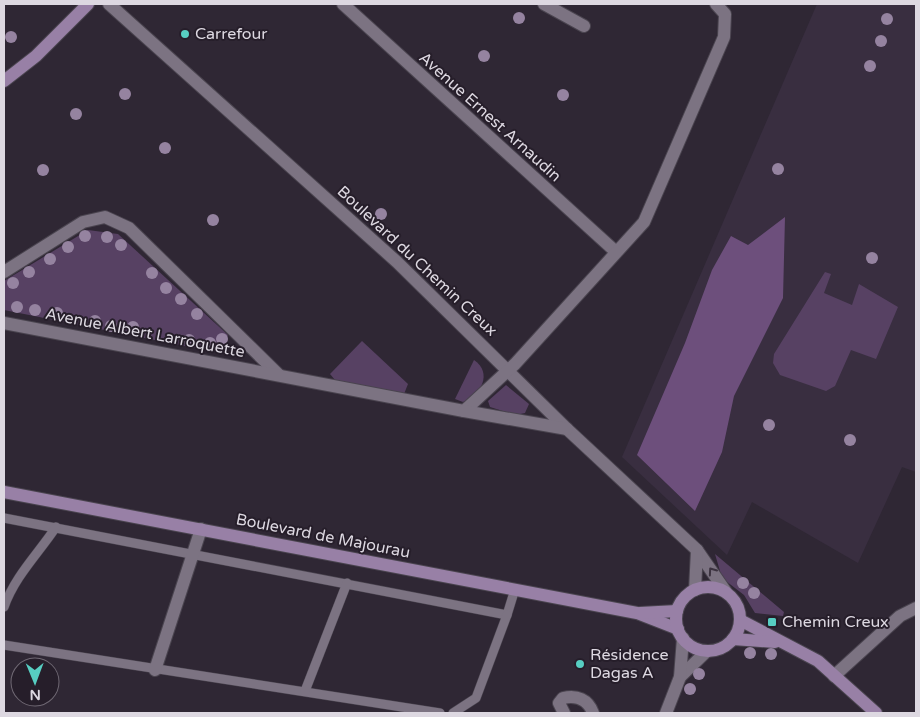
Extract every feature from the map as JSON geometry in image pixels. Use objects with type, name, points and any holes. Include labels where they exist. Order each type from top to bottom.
[{"type":"street","points":[[4,81],[36,56],[88,4]]},
{"type":"street","name":"Boulevard du Chemin Creux","points":[[108,4],[397,262],[567,429],[697,550],[726,592]]},
{"type":"street","name":"Avenue Ernest Arnaudin","points":[[343,4],[616,252]]},
{"type":"street","points":[[544,4],[568,9],[584,26]]},
{"type":"street","points":[[464,411],[509,370],[644,222],[724,37],[724,14],[716,4]]},
{"type":"street","name":"Avenue Albert Larroquette","points":[[4,272],[83,222],[105,217],[129,228],[279,375]]},
{"type":"street","name":"Avenue Albert Larroquette","points":[[4,323],[567,429]]},
{"type":"street","name":"Boulevard de Majourau","points":[[4,492],[636,613],[680,634]]},
{"type":"street","points":[[155,670],[201,529]]},
{"type":"street","points":[[695,590],[697,550]]},
{"type":"street","points":[[666,713],[680,677],[680,634],[677,610],[687,595],[695,590],[716,588],[726,592],[734,600],[740,620],[733,639],[717,650],[698,649],[680,634]]},
{"type":"street","points":[[834,676],[900,616],[916,608]]},
{"type":"street","name":"Boulevard de Majourau","points":[[636,613],[677,610]]},
{"type":"street","points":[[740,620],[780,643],[818,661],[876,713]]},
{"type":"street","points":[[733,639],[780,643]]},
{"type":"street","points":[[680,677],[708,650]]},
{"type":"street","points":[[564,713],[559,703],[563,698],[572,696],[583,699],[590,705],[594,713]]},
{"type":"lane","points":[[4,518],[507,615]]},
{"type":"lane","points":[[4,607],[20,573],[39,552],[56,528]]},
{"type":"lane","points":[[305,691],[347,583]]},
{"type":"lane","points":[[453,713],[476,698],[515,590]]},
{"type":"lane","points":[[4,645],[440,713]]},
{"type":"shaded area","points":[[817,4],[916,4],[916,472],[902,467],[858,563],[752,502],[727,555],[622,457]]},
{"type":"shaded area","points":[[785,217],[783,298],[734,396],[722,452],[695,511],[637,455],[685,343],[712,270],[731,236],[748,245]]},
{"type":"shaded area","points":[[88,230],[118,234],[228,335],[220,353],[4,310],[4,281]]},
{"type":"shaded area","points":[[825,272],[831,274],[824,293],[852,305],[859,284],[898,307],[876,359],[851,350],[835,386],[826,391],[780,375],[773,363],[774,354]]},
{"type":"shaded area","points":[[362,341],[408,384],[404,394],[335,380],[330,374]]},
{"type":"shaded area","points":[[474,360],[480,365],[484,377],[475,394],[463,402],[455,399]]},
{"type":"shaded area","points":[[506,385],[529,404],[525,413],[516,415],[490,407],[488,401]]},
{"type":"shaded area","points":[[715,554],[784,612],[783,616],[755,613],[744,595],[722,578]]},
{"type":"place","name":"Carrefour","points":[[185,34]]},
{"type":"place","name":"Chemin Creux","points":[[772,622]]},
{"type":"place","name":"Résidence Dagas A","points":[[580,664]]}]
